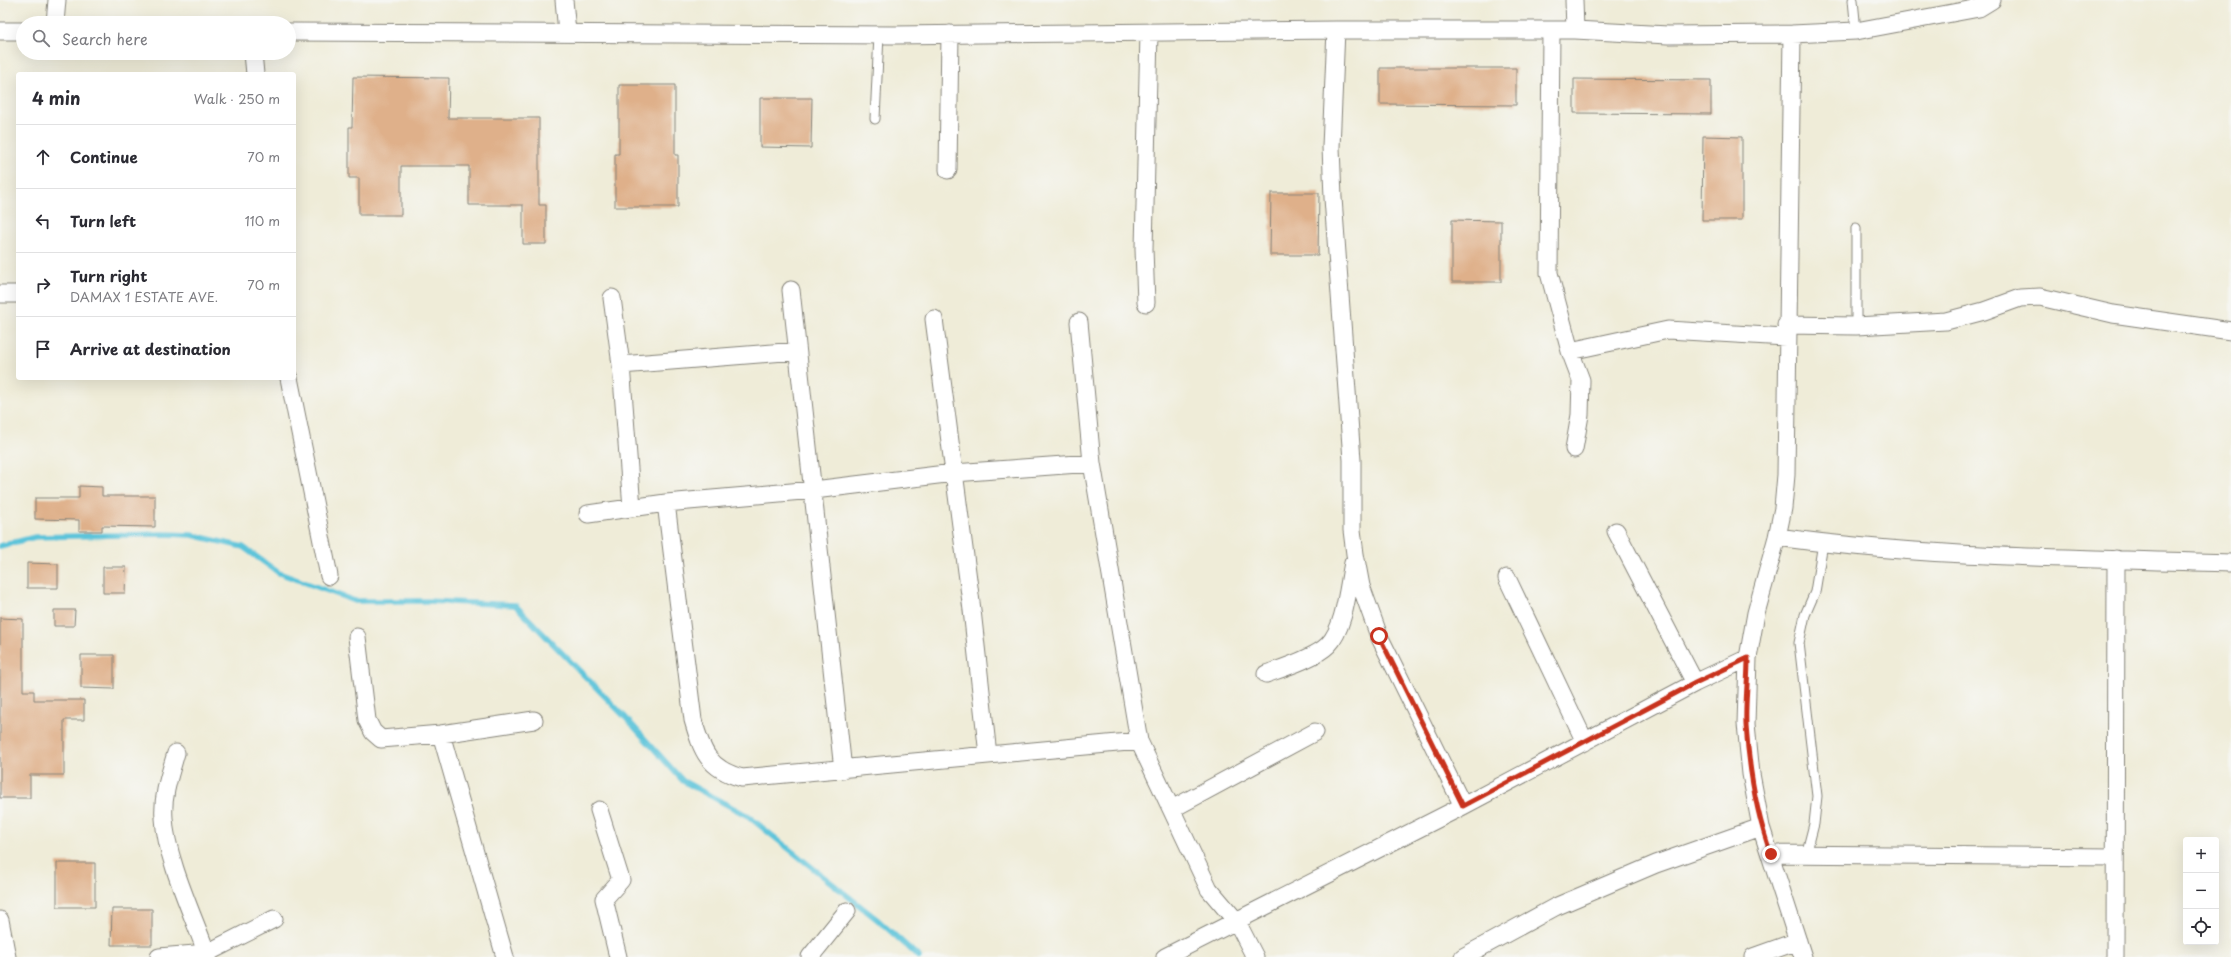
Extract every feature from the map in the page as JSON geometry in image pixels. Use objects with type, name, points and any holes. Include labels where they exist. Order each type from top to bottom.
[{"type":"street","points":[[55,16],[56,0]]},
{"type":"street","points":[[564,0],[567,32]]},
{"type":"street","points":[[1574,0],[1574,30]]},
{"type":"street","points":[[296,32],[567,32],[879,35],[1336,30],[1574,30],[1668,35],[1792,34],[1856,31],[1979,8],[1992,0]]},
{"type":"street","points":[[1336,30],[1331,147],[1332,191],[1352,460],[1352,530],[1355,554],[1361,586],[1379,636],[1463,806]]},
{"type":"street","points":[[1552,30],[1549,273],[1570,350],[1581,380],[1580,415],[1574,449]]},
{"type":"street","points":[[0,31],[16,31]]},
{"type":"street","points":[[1146,303],[1144,249],[1149,32]]},
{"type":"street","points":[[948,170],[950,34]]},
{"type":"street","points":[[1753,957],[1801,949],[1761,827],[1751,774],[1746,724],[1748,658],[1756,613],[1777,537],[1783,508],[1786,475],[1786,331],[1792,34]]},
{"type":"street","points":[[254,60],[255,72]]},
{"type":"street","points":[[791,290],[814,490],[843,770]]},
{"type":"street","points":[[0,294],[16,294]]},
{"type":"street","points":[[1570,350],[1668,330],[1786,331],[1946,321],[1984,311],[2020,298],[2040,297],[2114,314],[2231,331]]},
{"type":"street","points":[[612,298],[621,365],[632,508]]},
{"type":"street","points":[[934,319],[972,610],[988,756]]},
{"type":"street","points":[[1079,322],[1092,463],[1139,742],[1209,889],[1237,922],[1255,957]]},
{"type":"street","points":[[621,365],[797,351]]},
{"type":"street","points":[[289,380],[329,576]]},
{"type":"street","points":[[588,514],[666,503],[814,490],[954,473],[1092,463]]},
{"type":"street","points":[[666,503],[693,720],[703,750],[718,768],[727,774],[742,778],[1139,742]]},
{"type":"street","points":[[1616,531],[1695,683]]},
{"type":"street","points":[[1777,537],[1823,543],[1951,554],[2231,563]]},
{"type":"street","points":[[1266,674],[1300,662],[1328,645],[1340,626],[1355,554]]},
{"type":"street","points":[[2115,957],[2114,857],[2116,559]]},
{"type":"street","points":[[1507,578],[1585,742]]},
{"type":"street","points":[[357,637],[367,720],[373,732],[381,739],[440,734],[534,720]]},
{"type":"street","points":[[1165,957],[1237,922],[1463,806],[1695,683],[1748,658]]},
{"type":"street","points":[[1172,809],[1315,732]]},
{"type":"street","points":[[440,734],[505,957]]},
{"type":"street","points":[[176,753],[166,789],[164,818],[170,851],[208,955]]},
{"type":"street","points":[[599,810],[621,880],[604,899],[618,957]]},
{"type":"street","points":[[1463,957],[1555,907],[1656,864],[1761,827]]},
{"type":"street","points":[[1771,854],[2114,857]]},
{"type":"street","points":[[810,957],[847,911]]},
{"type":"street","points":[[159,957],[208,955],[274,919]]},
{"type":"street","points":[[0,920],[7,957]]},
{"type":"lane","points":[[1853,0],[1856,31]]},
{"type":"lane","points":[[875,119],[879,35]]},
{"type":"lane","points":[[1856,228],[1856,326]]},
{"type":"lane","points":[[1806,855],[1814,824],[1817,796],[1800,643],[1805,615],[1815,592],[1823,543]]},
{"type":"building","points":[[1380,68],[1516,68],[1516,105],[1380,104]]},
{"type":"building","points":[[353,77],[449,78],[448,118],[539,118],[539,205],[546,205],[546,244],[523,244],[523,205],[469,205],[469,166],[401,166],[401,215],[359,215],[359,178],[349,178],[349,127],[352,127]]},
{"type":"building","points":[[1574,79],[1711,80],[1711,114],[1574,113]]},
{"type":"building","points":[[619,85],[675,85],[675,155],[678,155],[678,207],[615,207],[615,154],[619,154]]},
{"type":"building","points":[[760,98],[812,98],[811,148],[760,147]]},
{"type":"building","points":[[1703,136],[1742,137],[1742,220],[1702,220]]},
{"type":"building","points":[[1271,193],[1319,193],[1318,255],[1270,255]]},
{"type":"building","points":[[1452,220],[1501,221],[1501,282],[1452,282]]},
{"type":"building","points":[[79,486],[102,487],[102,496],[155,496],[155,527],[102,526],[102,531],[79,531],[79,520],[35,519],[35,498],[79,498]]},
{"type":"building","points":[[27,563],[58,564],[58,588],[27,588]]},
{"type":"building","points":[[103,567],[126,567],[125,593],[103,593]]},
{"type":"building","points":[[54,610],[75,610],[74,626],[54,626]]},
{"type":"building","points":[[0,618],[23,619],[23,691],[34,691],[34,700],[84,700],[84,720],[64,720],[64,775],[30,775],[30,798],[0,798]]},
{"type":"building","points":[[81,655],[114,655],[114,689],[81,688]]},
{"type":"building","points":[[57,863],[95,863],[95,907],[57,907]]},
{"type":"building","points":[[112,909],[152,909],[152,945],[111,945]]},
{"type":"waterway","points":[[0,546],[35,537],[162,534],[192,535],[243,547],[279,573],[355,601],[427,601],[515,605],[626,718],[683,781],[748,816],[879,921],[919,957]]},
{"type":"route","points":[[1379,636],[1463,806],[1695,683],[1748,658],[1746,724],[1751,774],[1761,827],[1771,854]]}]
